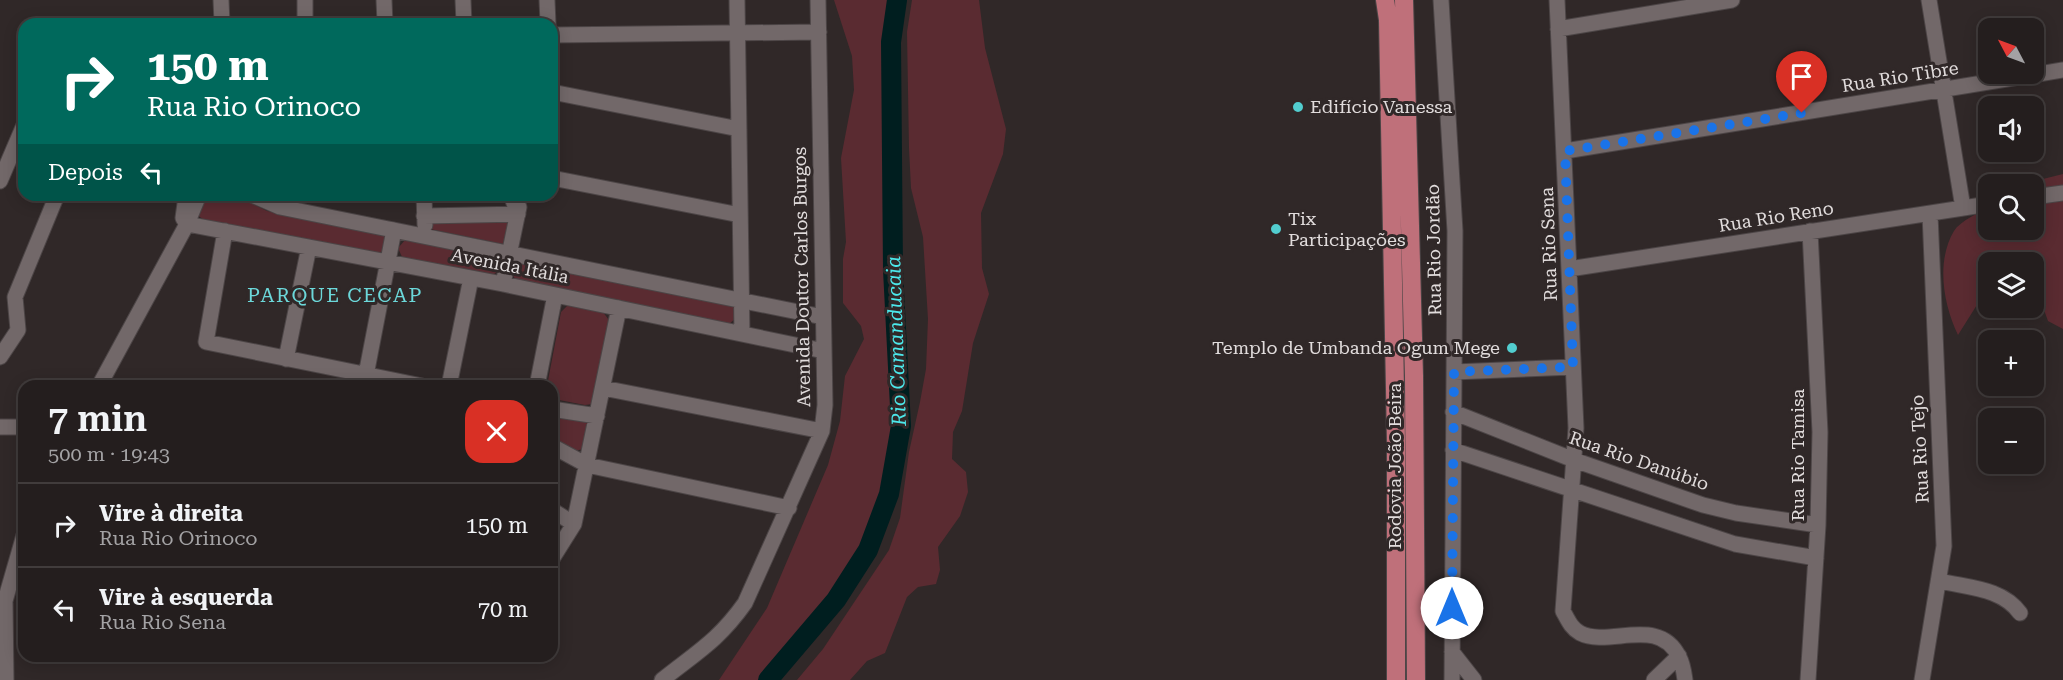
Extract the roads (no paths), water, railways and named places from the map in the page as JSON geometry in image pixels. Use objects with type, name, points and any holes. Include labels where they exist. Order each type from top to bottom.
[{"type":"main road","name":"Rodovia João Beira","points":[[1385,0],[1388,20],[1396,442],[1396,680]]},
{"type":"main road","name":"Rodovia João Beira","points":[[1404,0],[1414,354],[1416,680]]},
{"type":"street","points":[[221,0],[222,18]]},
{"type":"street","points":[[305,0],[306,18]]},
{"type":"street","points":[[384,0],[385,18]]},
{"type":"street","points":[[463,0],[464,18]]},
{"type":"street","points":[[547,0],[548,18]]},
{"type":"street","points":[[737,0],[742,333]]},
{"type":"street","name":"Avenida Doutor Carlos Burgos","points":[[662,680],[705,650],[730,625],[745,603],[822,431],[825,405],[818,0]]},
{"type":"street","name":"Rua Rio Jordão","points":[[1441,0],[1455,231],[1452,680]]},
{"type":"street","name":"Rua Rio Sena","points":[[1557,0],[1576,428],[1570,487],[1563,611],[1570,626],[1582,634],[1597,636],[1635,633],[1652,636],[1666,642],[1679,656]]},
{"type":"street","points":[[1558,29],[1732,0]]},
{"type":"street","points":[[1929,0],[1962,208]]},
{"type":"street","points":[[558,35],[819,32]]},
{"type":"street","name":"Rua Rio Tibre","points":[[1565,151],[2063,70]]},
{"type":"street","points":[[558,93],[739,129]]},
{"type":"street","points":[[0,180],[18,139]]},
{"type":"street","points":[[558,179],[740,215]]},
{"type":"street","points":[[2044,195],[2063,192]]},
{"type":"street","points":[[0,357],[18,330],[15,297],[55,201]]},
{"type":"street","points":[[102,380],[188,224],[183,218],[188,201]]},
{"type":"street","points":[[153,289],[188,201]]},
{"type":"street","name":"Avenida Itália","points":[[266,201],[280,207],[823,317]]},
{"type":"street","points":[[424,201],[425,236]]},
{"type":"street","points":[[513,201],[518,214]]},
{"type":"street","points":[[503,284],[521,201]]},
{"type":"street","name":"Rua Rio Reno","points":[[1569,269],[1978,206]]},
{"type":"street","points":[[424,216],[518,214]]},
{"type":"street","name":"Rua Rio Tejo","points":[[1922,680],[1944,546],[1930,214]]},
{"type":"street","name":"Avenida Itália","points":[[188,224],[555,294],[824,351]]},
{"type":"street","points":[[366,375],[394,230]]},
{"type":"street","points":[[225,231],[206,342],[391,380]]},
{"type":"street","name":"Rua Rio Tamisa","points":[[1808,680],[1818,525],[1820,432],[1810,231]]},
{"type":"street","points":[[286,359],[309,247]]},
{"type":"street","points":[[450,380],[471,278]]},
{"type":"street","points":[[538,380],[555,294]]},
{"type":"street","points":[[558,549],[574,524],[619,308]]},
{"type":"street","points":[[1454,372],[1573,367]]},
{"type":"street","points":[[603,388],[822,431]]},
{"type":"street","points":[[558,410],[597,416]]},
{"type":"street","name":"Rua Rio Danúbio","points":[[1453,412],[1574,460],[1736,513],[1818,525]]},
{"type":"street","points":[[0,427],[18,427]]},
{"type":"street","points":[[558,449],[587,465],[789,508]]},
{"type":"street","points":[[1453,450],[1570,487],[1735,544],[1816,558]]},
{"type":"street","points":[[558,514],[574,524]]},
{"type":"street","points":[[6,680],[5,601],[18,556]]},
{"type":"street","points":[[1940,581],[2001,595],[2020,613]]},
{"type":"street","points":[[1452,652],[1474,680]]},
{"type":"street","points":[[1654,680],[1679,656],[1686,680]]},
{"type":"waterway","name":"Rio Camanducaia","points":[[768,680],[836,600],[868,550],[889,494],[901,426],[893,270],[891,42],[897,0]]},
{"type":"place","name":"Edifício Vanessa","points":[[1298,107]]},
{"type":"place","name":"Tix Participações","points":[[1276,229]]},
{"type":"place","name":"Templo de Umbanda Ogum Mege","points":[[1512,348]]},
{"type":"district","name":"PARQUE CECAP","points":[[335,295]]}]
